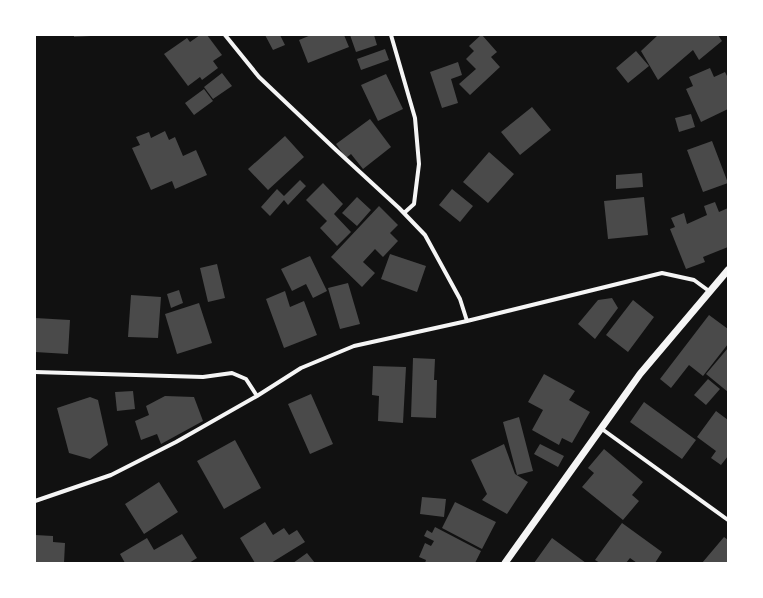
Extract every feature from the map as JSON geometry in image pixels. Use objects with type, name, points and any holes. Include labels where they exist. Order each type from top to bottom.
[{"type":"street","points":[[225,35],[259,77],[404,213],[425,235],[460,299],[468,321]]},
{"type":"street","points":[[391,35],[415,118],[418,164],[414,204],[404,213]]},
{"type":"street","points":[[505,563],[640,374],[728,270]]},
{"type":"street","points":[[35,500],[111,475],[176,442],[257,396],[301,368],[354,346],[468,321],[662,273],[694,280],[709,291]]},
{"type":"street","points":[[35,372],[203,377],[232,373],[246,379],[257,396]]},
{"type":"street","points":[[602,429],[728,520]]},
{"type":"building","points":[[74,35],[91,35],[91,36],[74,37]]},
{"type":"building","points":[[200,35],[207,35],[222,55],[213,61],[218,68],[202,80],[200,77],[188,86],[164,54],[187,38],[190,42]]},
{"type":"building","points":[[265,35],[280,35],[285,45],[273,50]]},
{"type":"building","points":[[311,35],[344,35],[349,47],[308,63],[299,40]]},
{"type":"building","points":[[350,35],[374,35],[377,45],[356,52]]},
{"type":"building","points":[[481,35],[497,52],[491,57],[500,67],[470,95],[459,84],[476,69],[466,59],[474,51],[469,46]]},
{"type":"building","points":[[658,35],[718,35],[722,41],[699,60],[693,50],[658,80],[641,51]]},
{"type":"building","points":[[385,49],[389,60],[361,70],[357,59]]},
{"type":"building","points":[[636,51],[649,66],[628,83],[616,68]]},
{"type":"building","points":[[458,62],[462,75],[451,79],[458,103],[442,108],[430,72]]},
{"type":"building","points":[[710,68],[714,77],[725,72],[728,78],[728,109],[701,122],[686,89],[693,86],[689,77]]},
{"type":"building","points":[[222,73],[232,86],[213,99],[204,87]]},
{"type":"building","points":[[386,74],[403,109],[378,121],[361,85]]},
{"type":"building","points":[[204,89],[213,101],[194,115],[185,103]]},
{"type":"building","points":[[532,107],[551,130],[520,155],[501,132]]},
{"type":"building","points":[[691,114],[695,127],[679,132],[675,118]]},
{"type":"building","points":[[370,119],[391,147],[363,169],[351,154],[346,158],[336,144]]},
{"type":"building","points":[[165,131],[169,140],[175,137],[183,156],[196,150],[207,175],[175,189],[172,181],[151,190],[132,148],[140,145],[136,137],[149,132],[151,138]]},
{"type":"building","points":[[285,136],[304,157],[268,190],[248,169]]},
{"type":"building","points":[[712,141],[728,183],[703,192],[687,150]]},
{"type":"building","points":[[489,152],[514,174],[488,203],[463,182]]},
{"type":"building","points":[[642,173],[643,187],[616,189],[616,175]]},
{"type":"building","points":[[300,180],[306,186],[288,205],[284,200],[270,216],[261,207],[277,189],[284,196]]},
{"type":"building","points":[[323,183],[343,204],[334,214],[351,232],[337,246],[320,228],[327,221],[306,200]]},
{"type":"building","points":[[452,189],[473,206],[460,222],[439,205]]},
{"type":"building","points":[[357,197],[371,210],[357,226],[342,213]]},
{"type":"building","points":[[644,197],[648,235],[608,239],[604,201]]},
{"type":"building","points":[[715,202],[719,212],[728,208],[728,247],[703,257],[705,262],[686,269],[670,229],[675,227],[671,218],[684,213],[687,224],[707,215],[704,206]]},
{"type":"building","points":[[379,206],[398,225],[390,233],[398,241],[383,257],[375,249],[363,262],[375,273],[362,287],[331,257]]},
{"type":"building","points":[[390,254],[426,266],[417,292],[381,279]]},
{"type":"building","points":[[310,256],[327,291],[313,298],[306,284],[292,291],[281,269]]},
{"type":"building","points":[[217,264],[225,298],[208,302],[200,268]]},
{"type":"building","points":[[348,283],[360,324],[340,329],[328,288]]},
{"type":"building","points":[[179,290],[183,303],[171,308],[167,294]]},
{"type":"building","points":[[285,291],[290,307],[304,301],[317,335],[284,348],[266,299]]},
{"type":"building","points":[[131,295],[161,297],[158,338],[128,337]]},
{"type":"building","points":[[612,298],[618,308],[595,339],[578,324],[598,300]]},
{"type":"building","points":[[633,300],[654,317],[628,352],[606,335]]},
{"type":"building","points":[[199,303],[212,343],[177,354],[165,314]]},
{"type":"building","points":[[709,315],[728,329],[728,344],[703,376],[689,365],[671,388],[660,379]]},
{"type":"building","points":[[35,318],[70,320],[68,354],[35,352]]},
{"type":"building","points":[[728,348],[728,392],[706,374]]},
{"type":"building","points":[[413,358],[435,359],[434,380],[437,380],[436,418],[411,417]]},
{"type":"building","points":[[373,366],[406,367],[403,423],[378,421],[379,396],[372,395]]},
{"type":"building","points":[[544,374],[575,391],[569,400],[590,412],[572,443],[562,438],[559,445],[532,430],[543,410],[528,402]]},
{"type":"building","points":[[708,379],[720,389],[706,405],[694,395]]},
{"type":"building","points":[[133,391],[135,409],[117,411],[115,392]]},
{"type":"building","points":[[311,394],[333,444],[310,454],[288,404]]},
{"type":"building","points":[[165,396],[194,397],[203,421],[161,444],[157,434],[141,440],[135,421],[149,415],[146,406]]},
{"type":"building","points":[[90,397],[98,400],[108,445],[90,459],[69,453],[57,408]]},
{"type":"building","points":[[644,402],[696,440],[682,459],[630,422]]},
{"type":"building","points":[[716,411],[728,420],[728,456],[721,465],[711,458],[716,451],[697,437]]},
{"type":"building","points":[[519,417],[533,471],[517,475],[503,422]]},
{"type":"building","points":[[235,440],[261,488],[224,509],[197,461]]},
{"type":"building","points":[[504,444],[515,474],[528,482],[507,514],[482,500],[487,494],[471,460]]},
{"type":"building","points":[[540,444],[564,456],[558,467],[534,454]]},
{"type":"building","points":[[604,449],[643,482],[632,495],[639,501],[623,520],[582,487],[594,473],[588,468]]},
{"type":"building","points":[[159,482],[178,512],[144,534],[125,504]]},
{"type":"building","points":[[422,497],[446,499],[444,517],[420,514]]},
{"type":"building","points":[[455,502],[496,522],[482,549],[442,528]]},
{"type":"building","points":[[265,522],[273,535],[284,528],[289,535],[297,530],[305,542],[271,563],[255,563],[240,538]]},
{"type":"building","points":[[622,523],[662,552],[655,563],[637,563],[630,558],[626,563],[600,563],[595,560]]},
{"type":"building","points":[[435,527],[481,551],[475,563],[425,563],[426,560],[419,557],[425,543],[431,546],[434,541],[424,536],[427,530],[432,533]]},
{"type":"building","points":[[182,534],[197,558],[189,563],[125,563],[120,554],[147,538],[154,550]]},
{"type":"building","points":[[35,535],[53,536],[53,542],[65,543],[64,563],[35,563]]},
{"type":"building","points":[[724,537],[728,540],[728,563],[702,563]]},
{"type":"building","points":[[552,538],[586,563],[534,563]]},
{"type":"building","points":[[307,553],[315,563],[293,563]]}]
